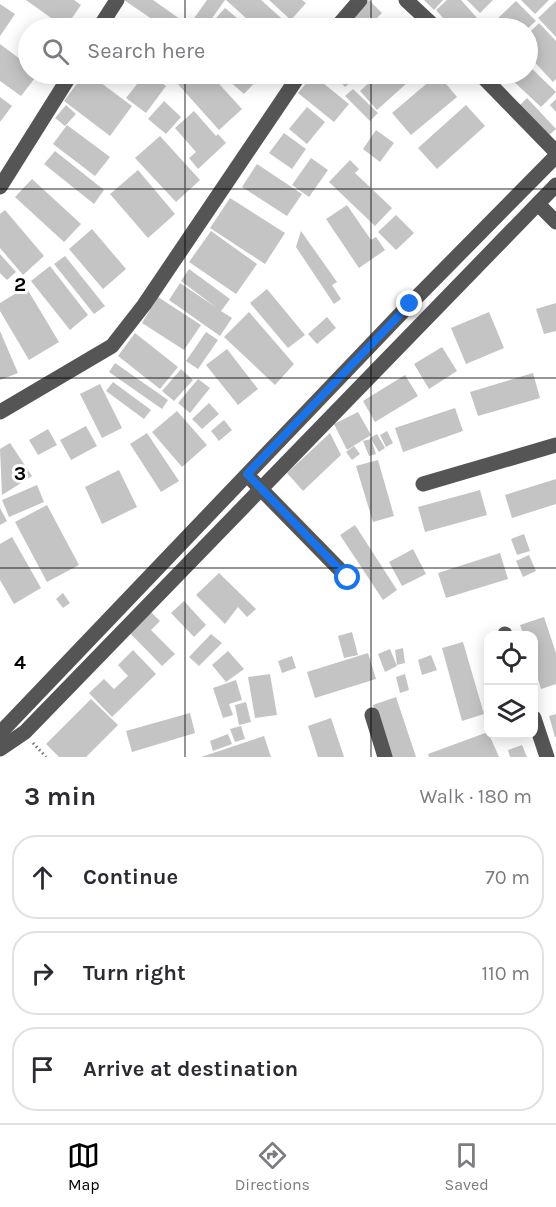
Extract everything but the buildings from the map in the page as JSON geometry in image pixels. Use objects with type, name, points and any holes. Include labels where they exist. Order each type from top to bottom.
[{"type":"street","points":[[105,18],[117,0]]},
{"type":"street","points":[[345,18],[360,0]]},
{"type":"street","points":[[406,0],[425,18]]},
{"type":"street","points":[[0,187],[65,84]]},
{"type":"street","points":[[0,412],[112,346],[150,295],[293,84]]},
{"type":"street","points":[[0,733],[556,154],[490,84]]},
{"type":"street","points":[[0,749],[25,732],[556,185]]},
{"type":"street","points":[[538,204],[556,222]]},
{"type":"street","points":[[290,430],[304,444]]},
{"type":"street","points":[[423,484],[556,445]]},
{"type":"street","points":[[247,474],[348,578]]},
{"type":"street","points":[[372,715],[385,757]]},
{"type":"street","points":[[538,730],[547,757]]},
{"type":"path","points":[[25,732],[46,757]]},
{"type":"route","points":[[348,578],[247,474],[410,304]]}]
